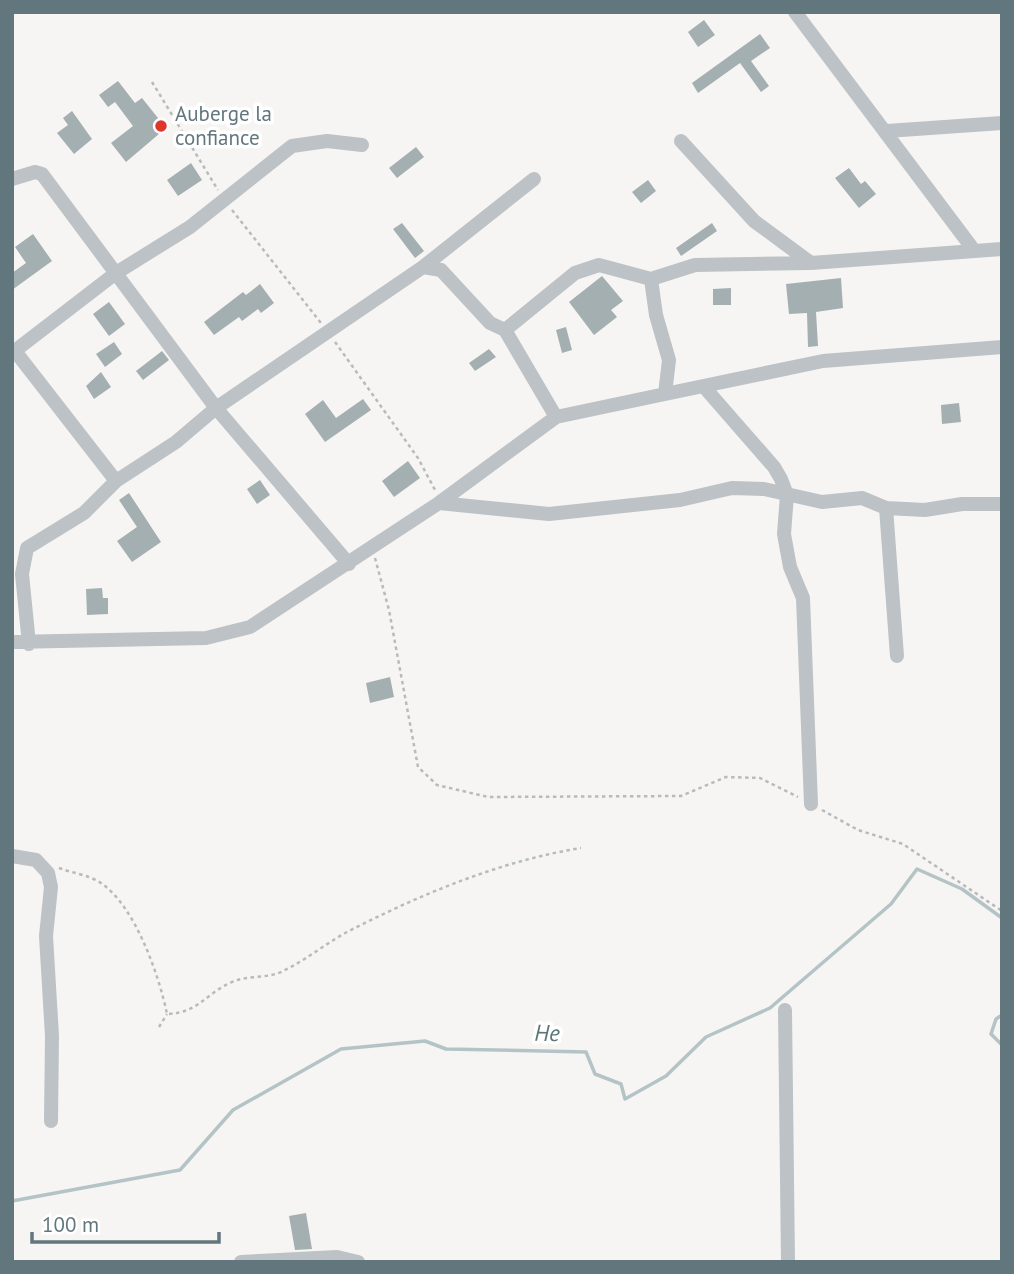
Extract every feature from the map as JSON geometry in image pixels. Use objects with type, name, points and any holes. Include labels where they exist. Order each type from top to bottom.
[{"type":"street","points":[[795,12],[973,249]]},
{"type":"street","points":[[887,131],[1002,123]]},
{"type":"street","points":[[116,481],[14,352],[116,274],[190,227],[292,146],[327,141],[362,145]]},
{"type":"street","points":[[681,141],[754,221],[811,263]]},
{"type":"street","points":[[12,178],[35,172],[42,174],[216,408],[349,564]]},
{"type":"street","points":[[29,644],[22,574],[27,548],[84,513],[116,481],[176,442],[216,408],[329,334],[423,267],[534,179]]},
{"type":"street","points":[[505,330],[575,273],[599,265],[651,279],[695,265],[811,263],[973,249],[1002,249]]},
{"type":"street","points":[[423,267],[433,266],[441,270],[490,323],[505,330],[556,417]]},
{"type":"street","points":[[651,279],[656,315],[668,359],[665,394]]},
{"type":"street","points":[[12,642],[29,644],[206,638],[250,627],[439,503],[556,417],[705,388],[810,363],[947,349],[1002,347]]},
{"type":"street","points":[[705,388],[774,467],[787,495],[784,534],[790,567],[803,598],[811,804]]},
{"type":"street","points":[[439,503],[549,514],[680,500],[732,488],[764,489],[822,502],[862,498],[886,508],[925,510],[962,504],[1002,504]]},
{"type":"street","points":[[886,508],[897,656]]},
{"type":"street","points":[[12,856],[36,860],[48,873],[51,887],[46,936],[52,1036],[51,1121]]},
{"type":"street","points":[[785,1010],[788,1262]]},
{"type":"street","points":[[241,1262],[337,1258],[358,1262]]},
{"type":"path","points":[[152,82],[224,199],[329,334],[418,458],[439,503]]},
{"type":"path","points":[[372,545],[388,610],[418,767],[438,785],[488,797],[681,796],[726,777],[760,778],[858,830],[903,844],[1002,911]]},
{"type":"path","points":[[167,1014],[194,1009],[234,980],[280,973],[344,934],[478,875],[554,852],[581,848]]},
{"type":"path","points":[[36,860],[99,881],[116,896],[151,960],[160,983],[167,1014],[159,1027]]},
{"type":"building","points":[[704,20],[715,35],[698,47],[688,32]]},
{"type":"building","points":[[760,34],[770,48],[751,61],[769,86],[761,92],[740,63],[698,93],[692,83]]},
{"type":"building","points":[[118,81],[135,103],[142,98],[166,128],[126,162],[111,143],[133,126],[115,102],[108,107],[99,95]]},
{"type":"building","points":[[72,111],[92,139],[74,154],[57,133],[68,125],[63,118]]},
{"type":"building","points":[[416,147],[424,157],[397,178],[389,168]]},
{"type":"building","points":[[191,163],[202,180],[178,196],[167,180]]},
{"type":"building","points":[[849,168],[861,184],[865,181],[876,194],[859,208],[835,178]]},
{"type":"building","points":[[648,180],[656,191],[641,203],[632,192]]},
{"type":"building","points":[[402,223],[424,251],[415,258],[393,229]]},
{"type":"building","points":[[712,223],[717,231],[681,256],[676,248]]},
{"type":"building","points":[[33,234],[52,261],[12,290],[12,273],[26,263],[15,247]]},
{"type":"building","points":[[602,276],[623,301],[611,310],[617,317],[594,335],[569,302]]},
{"type":"building","points":[[841,278],[843,308],[816,312],[818,346],[808,347],[807,313],[789,314],[786,284]]},
{"type":"building","points":[[260,284],[274,303],[261,313],[258,309],[242,321],[239,317],[214,335],[204,322],[243,292],[246,295]]},
{"type":"building","points":[[731,288],[731,305],[713,305],[713,289]]},
{"type":"building","points":[[109,302],[125,324],[109,336],[93,314]]},
{"type":"building","points":[[566,327],[572,350],[562,353],[556,330]]},
{"type":"building","points":[[114,342],[122,354],[105,367],[96,354]]},
{"type":"building","points":[[489,349],[496,357],[475,371],[469,363]]},
{"type":"building","points":[[162,351],[169,360],[143,380],[136,371]]},
{"type":"building","points":[[101,372],[111,387],[94,399],[86,386]]},
{"type":"building","points":[[363,399],[371,410],[325,442],[305,414],[323,400],[336,418]]},
{"type":"building","points":[[959,403],[961,422],[942,424],[941,405]]},
{"type":"building","points":[[408,461],[420,478],[394,497],[382,481]]},
{"type":"building","points":[[260,480],[270,495],[257,504],[247,489]]},
{"type":"building","points":[[129,493],[161,542],[132,562],[117,541],[137,527],[119,500]]},
{"type":"building","points":[[102,588],[103,598],[108,598],[108,614],[87,615],[86,589]]},
{"type":"building","points":[[390,677],[394,697],[370,703],[366,683]]},
{"type":"building","points":[[306,1213],[312,1249],[295,1250],[289,1216]]},
{"type":"waterway","name":"He","points":[[12,1201],[180,1170],[233,1110],[341,1049],[425,1041],[446,1049],[586,1052],[595,1074],[621,1084],[625,1099],[666,1076],[706,1037],[770,1008],[891,904],[917,869],[962,889],[1002,918]]},
{"type":"waterway","name":"He","points":[[1002,1015],[996,1019],[991,1034],[1002,1045]]},
{"type":"place","name":"Auberge la confiance","points":[[161,126]]}]
